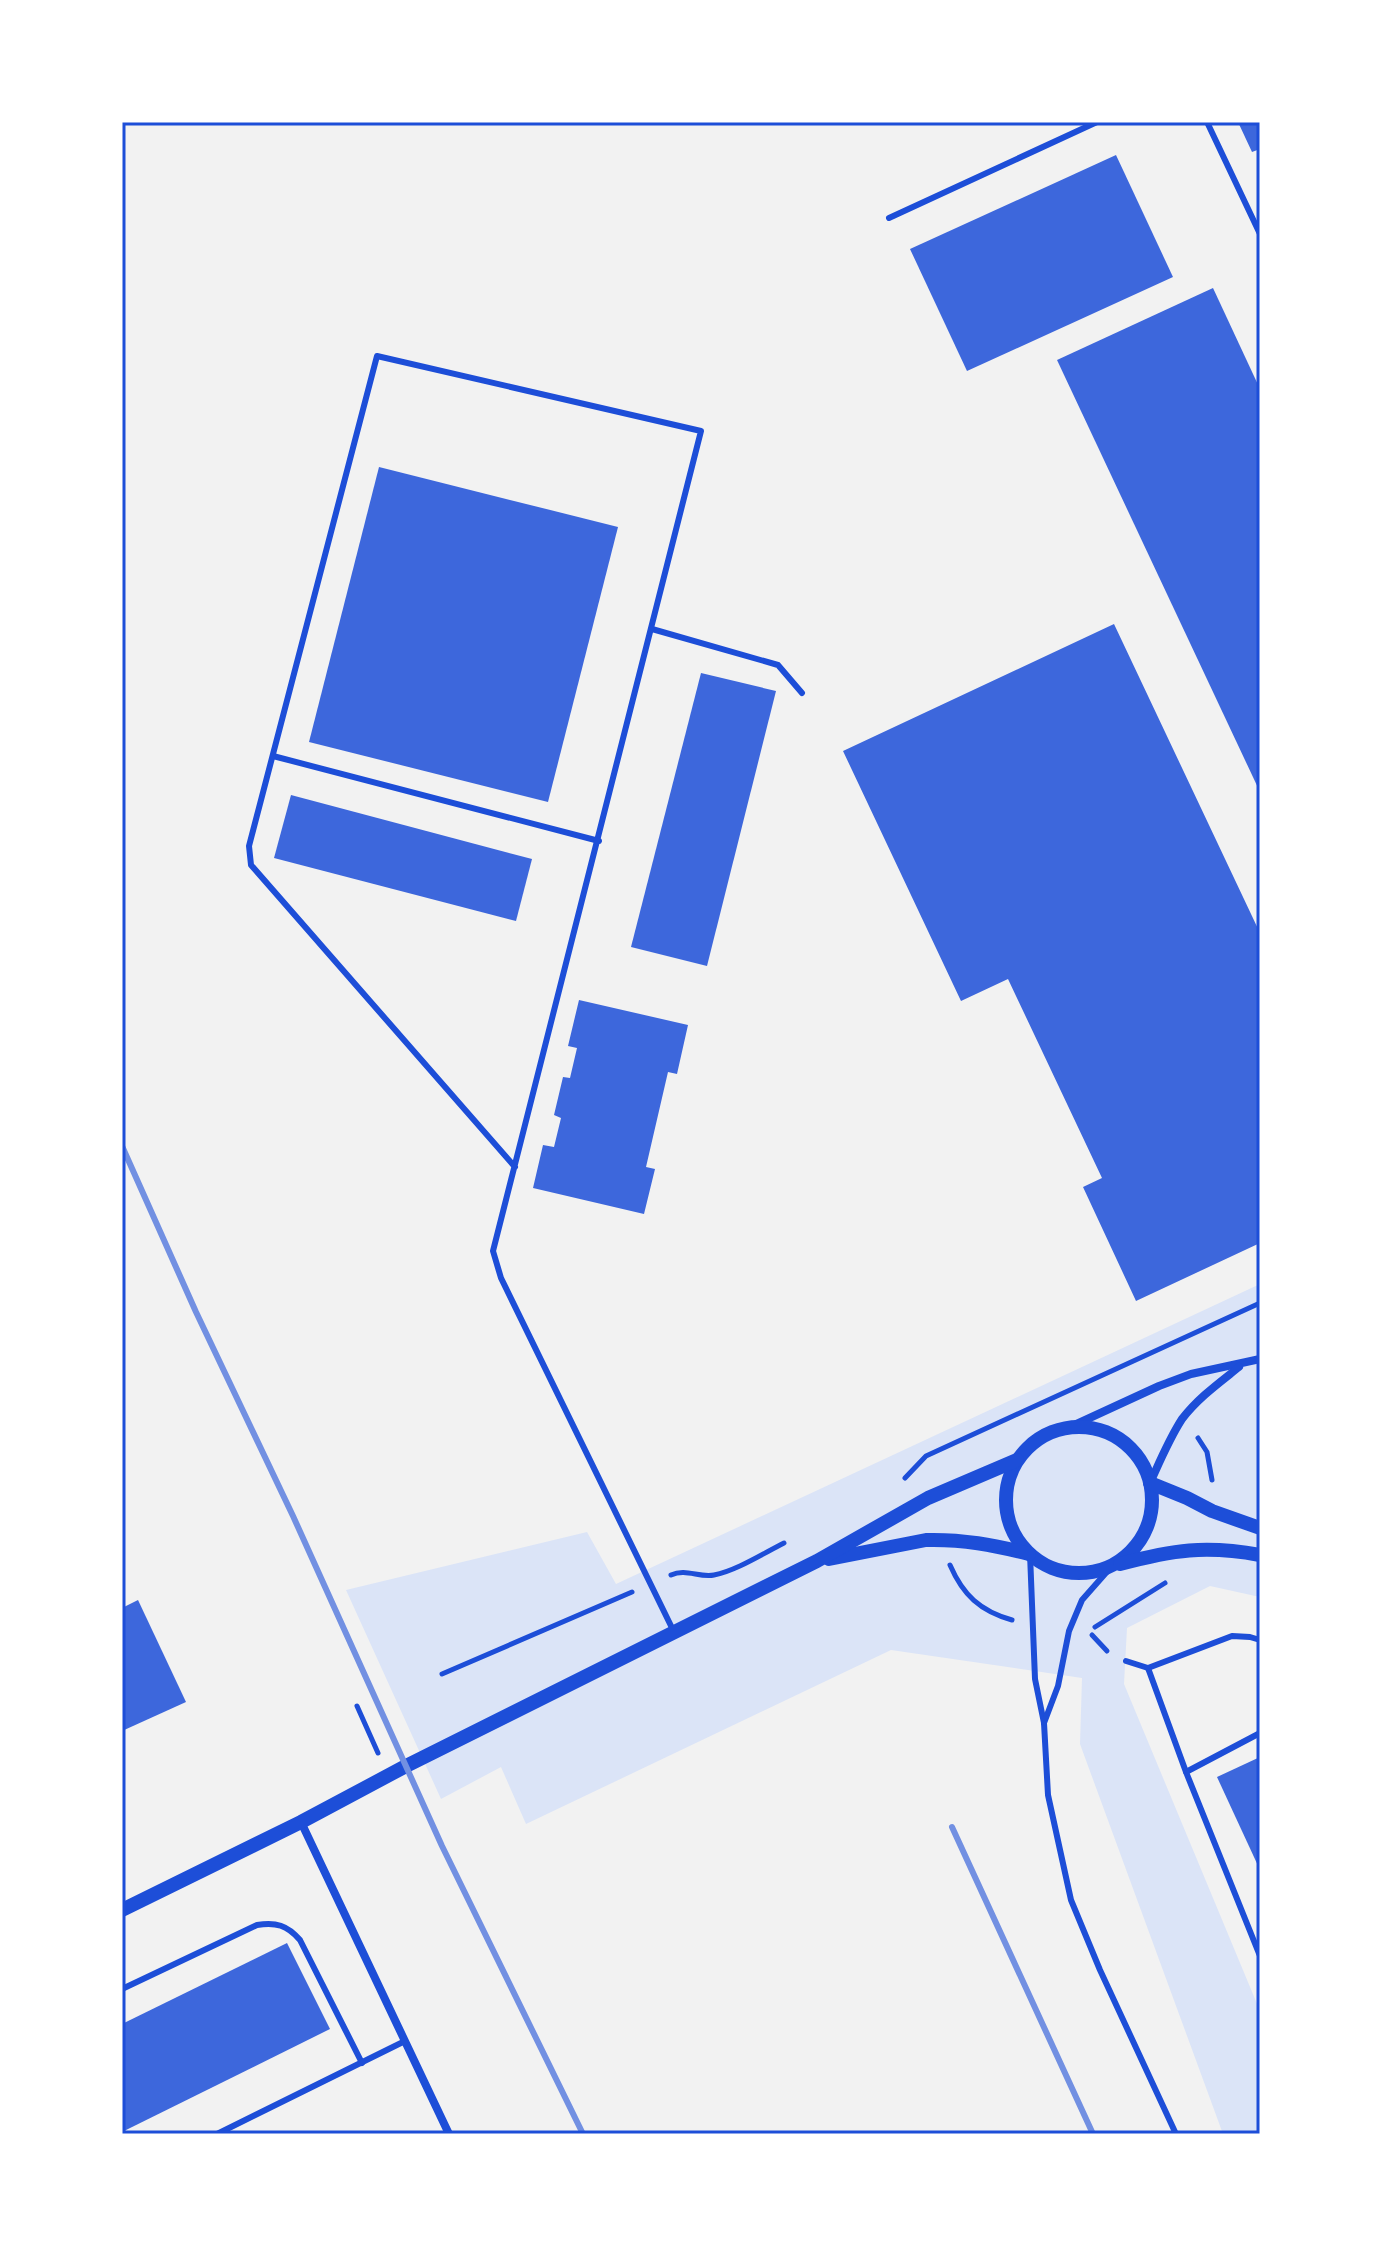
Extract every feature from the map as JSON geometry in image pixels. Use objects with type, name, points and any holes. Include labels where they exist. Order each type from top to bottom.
[{"type":"street","points":[[1260,1359],[1191,1374],[1039,1438],[1017,1460],[1009,1479],[1005,1504],[1012,1530],[1020,1544],[1041,1563],[1063,1572],[1086,1573],[1160,1553],[1201,1548],[1260,1555]]},
{"type":"street","points":[[1150,1483],[1183,1418],[1208,1391],[1243,1364]]},
{"type":"street","points":[[1070,1427],[1097,1429],[1124,1442],[1141,1461],[1150,1483],[1152,1508],[1147,1529],[1135,1548],[1112,1566]]},
{"type":"street","points":[[122,1910],[817,1561],[928,1498],[1017,1460]]},
{"type":"street","points":[[1150,1483],[1212,1511],[1260,1528]]},
{"type":"street","points":[[817,1561],[941,1539],[974,1541],[1030,1554]]},
{"type":"street","points":[[301,1822],[449,2134]]},
{"type":"lane","points":[[889,218],[1097,122]]},
{"type":"lane","points":[[1207,122],[1260,234]]},
{"type":"lane","points":[[515,1167],[251,865],[249,846],[377,356],[701,431],[599,841],[515,1167],[493,1251],[501,1278],[674,1632]]},
{"type":"lane","points":[[652,629],[778,665],[802,693]]},
{"type":"lane","points":[[273,756],[599,841]]},
{"type":"lane","points":[[1030,1554],[1035,1679],[1044,1723],[1048,1795],[1071,1900],[1176,2134]]},
{"type":"lane","points":[[1044,1723],[1058,1686],[1069,1631],[1082,1600],[1112,1566]]},
{"type":"lane","points":[[1126,1661],[1148,1668],[1232,1636],[1260,1640]]},
{"type":"lane","points":[[1148,1668],[1260,1956]]},
{"type":"lane","points":[[1186,1772],[1260,1733]]},
{"type":"lane","points":[[122,1989],[257,1925],[277,1923],[292,1931],[300,1940],[362,2063]]},
{"type":"lane","points":[[217,2134],[405,2041]]},
{"type":"path","points":[[900,1483],[926,1456],[1260,1303]]},
{"type":"path","points":[[1183,1418],[1207,1452],[1212,1476],[1212,1511]]},
{"type":"path","points":[[926,1456],[928,1498]]},
{"type":"path","points":[[442,1674],[680,1571],[711,1576],[794,1539]]},
{"type":"path","points":[[941,1539],[951,1569],[966,1595],[1000,1617],[1034,1625]]},
{"type":"path","points":[[1069,1631],[1089,1631],[1168,1581]]},
{"type":"path","points":[[357,1706],[388,1776]]},
{"type":"shaded area","points":[[1260,1284],[1260,1597],[1210,1586],[1127,1628],[1124,1684],[1260,2011],[1260,2134],[1223,2134],[1080,1744],[1082,1678],[891,1650],[526,1824],[501,1767],[441,1799],[346,1590],[587,1532],[616,1584]]},
{"type":"building","points":[[1238,122],[1260,122],[1260,149],[1252,152]]},
{"type":"building","points":[[1116,155],[1173,277],[967,371],[910,249]]},
{"type":"building","points":[[1213,288],[1260,389],[1260,792],[1057,360]]},
{"type":"building","points":[[379,467],[618,527],[548,802],[309,742]]},
{"type":"building","points":[[1114,624],[1260,933],[1260,1243],[1136,1301],[1083,1187],[1102,1178],[1008,979],[961,1001],[843,751]]},
{"type":"building","points":[[701,673],[776,691],[707,966],[631,947]]},
{"type":"building","points":[[291,795],[532,859],[516,921],[274,858]]},
{"type":"building","points":[[579,1000],[688,1025],[677,1074],[668,1072],[646,1167],[655,1169],[644,1214],[533,1188],[543,1145],[554,1147],[561,1118],[554,1115],[563,1077],[570,1078],[577,1048],[568,1046]]},
{"type":"building","points":[[138,1600],[186,1702],[122,1731],[122,1608]]},
{"type":"building","points":[[1260,1757],[1260,1870],[1217,1777]]},
{"type":"building","points":[[287,1943],[330,2029],[122,2132],[122,2024]]},
{"type":"railway","points":[[122,1146],[442,1846],[583,2134]]},
{"type":"railway","points":[[952,1827],[1093,2134]]}]
